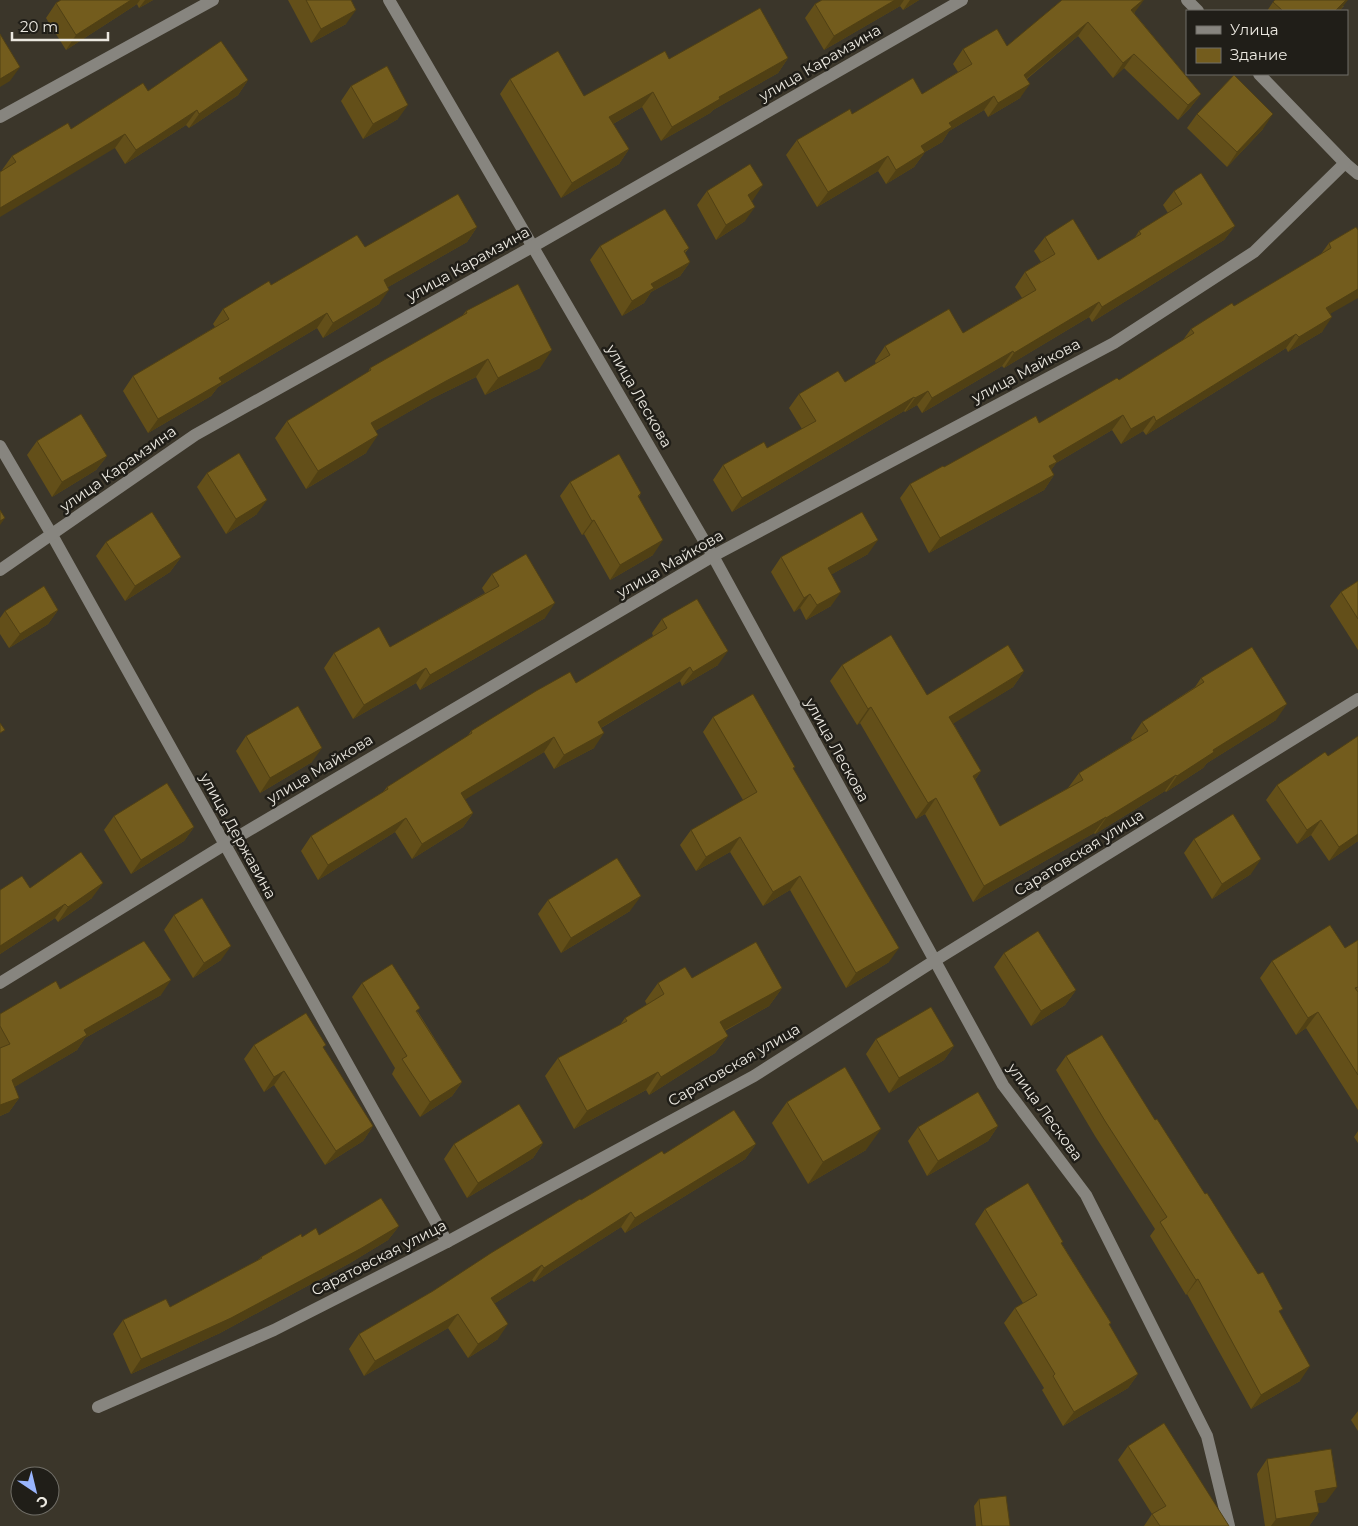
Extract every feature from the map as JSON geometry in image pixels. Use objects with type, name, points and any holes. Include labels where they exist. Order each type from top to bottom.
[{"type":"street","points":[[0,117],[213,0]]},
{"type":"street","name":"улица Лескова","points":[[389,0],[713,556],[1003,1085],[1086,1195],[1207,1436],[1229,1526]]},
{"type":"street","name":"улица Карамзина","points":[[0,570],[196,435],[532,246],[962,0]]},
{"type":"street","points":[[1187,0],[1197,10]]},
{"type":"street","points":[[1260,75],[1358,174]]},
{"type":"street","name":"улица Майкова","points":[[0,983],[224,845],[713,556],[1114,343],[1254,252],[1345,163]]},
{"type":"street","name":"улица Державина","points":[[0,446],[52,535],[446,1242]]},
{"type":"street","name":"Саратовская улица","points":[[98,1406],[274,1330],[446,1242],[754,1076],[934,961],[1358,699]]},
{"type":"building","points":[[61,0],[131,0],[76,35],[56,3]]},
{"type":"building","points":[[306,0],[351,0],[356,10],[321,29]]},
{"type":"building","points":[[822,0],[895,0],[834,36],[815,4]]},
{"type":"building","points":[[1062,0],[1143,0],[1131,10],[1201,94],[1188,105],[1134,54],[1123,63],[1088,22],[1024,75],[1030,84],[998,103],[994,96],[949,123],[952,127],[921,146],[925,152],[896,170],[888,156],[828,192],[797,140],[850,109],[852,114],[913,78],[922,94],[972,64],[963,49],[997,29],[1007,46]]},
{"type":"building","points":[[1275,0],[1346,0],[1336,10],[1282,10],[1273,2]]},
{"type":"building","points":[[760,8],[788,58],[719,97],[720,99],[672,127],[653,92],[609,117],[629,149],[572,183],[510,79],[558,51],[584,96],[665,51],[669,59]]},
{"type":"building","points":[[0,34],[20,67],[0,79]]},
{"type":"building","points":[[221,41],[248,80],[199,114],[197,110],[136,150],[125,134],[0,208],[0,172],[16,162],[12,156],[68,123],[71,129],[143,83],[148,91]]},
{"type":"building","points":[[387,66],[408,105],[373,124],[351,86]]},
{"type":"building","points":[[1234,75],[1273,114],[1237,152],[1197,114]]},
{"type":"building","points":[[750,164],[763,185],[748,195],[755,207],[726,225],[707,191]]},
{"type":"building","points":[[1201,173],[1235,226],[1102,307],[1099,302],[1014,353],[1013,351],[932,398],[928,391],[914,397],[742,498],[723,465],[764,442],[767,448],[816,421],[799,394],[838,371],[845,382],[890,355],[885,346],[949,309],[963,333],[1036,290],[1025,272],[1055,254],[1045,237],[1073,219],[1098,260],[1141,234],[1139,231],[1182,204],[1174,191]]},
{"type":"building","points":[[458,194],[477,227],[384,280],[389,290],[333,323],[327,313],[219,378],[222,382],[158,419],[133,376],[229,319],[223,309],[269,281],[271,285],[357,235],[365,247]]},
{"type":"building","points":[[665,209],[689,248],[684,251],[690,262],[651,284],[654,288],[632,301],[600,246]]},
{"type":"building","points":[[1356,227],[1358,230],[1358,289],[1326,308],[1332,317],[1299,337],[1296,334],[1156,421],[1154,416],[1131,429],[1123,415],[1053,456],[1057,462],[1049,466],[1054,475],[940,538],[910,484],[1036,416],[1039,423],[1117,378],[1119,380],[1194,333],[1191,329],[1232,303],[1234,306],[1331,248],[1329,243]]},
{"type":"building","points":[[518,284],[552,350],[498,378],[488,359],[371,423],[378,435],[318,471],[287,421],[371,370],[370,368],[467,313],[466,311]]},
{"type":"building","points":[[81,414],[107,456],[62,482],[37,441]]},
{"type":"building","points":[[239,453],[267,500],[236,519],[207,473]]},
{"type":"building","points":[[619,454],[641,493],[638,496],[663,540],[620,565],[570,482]]},
{"type":"building","points":[[0,510],[5,518],[0,521]]},
{"type":"building","points":[[152,512],[181,557],[135,586],[106,542]]},
{"type":"building","points":[[862,512],[878,540],[828,568],[841,592],[817,605],[810,594],[804,598],[781,557]]},
{"type":"building","points":[[526,554],[555,603],[430,675],[426,668],[364,705],[334,653],[379,627],[390,647],[499,586],[492,574]]},
{"type":"building","points":[[1358,581],[1358,619],[1341,592]]},
{"type":"building","points":[[44,586],[58,610],[20,634],[5,611]]},
{"type":"building","points":[[697,599],[728,651],[693,672],[690,667],[598,722],[604,733],[564,755],[554,737],[461,793],[473,813],[422,844],[406,818],[328,865],[311,836],[388,789],[387,787],[472,733],[471,731],[536,691],[570,672],[576,683],[667,628],[662,619]]},
{"type":"building","points":[[891,635],[927,695],[1008,645],[1024,671],[949,717],[981,771],[973,776],[1000,826],[1083,780],[1079,773],[1148,731],[1142,722],[1204,682],[1201,678],[1252,647],[1287,704],[1213,750],[1214,752],[1177,776],[984,886],[936,798],[928,803],[871,707],[868,709],[842,665]]},
{"type":"building","points":[[753,694],[795,767],[793,768],[899,948],[856,973],[800,876],[773,892],[740,837],[706,857],[691,830],[757,792],[713,717]]},
{"type":"building","points":[[298,706],[322,748],[270,778],[246,736]]},
{"type":"building","points":[[0,723],[5,730],[0,733]]},
{"type":"building","points":[[1358,736],[1358,834],[1339,847],[1321,820],[1307,830],[1277,785],[1325,752],[1328,756]]},
{"type":"building","points":[[167,783],[194,827],[141,860],[114,816]]},
{"type":"building","points":[[1233,814],[1261,859],[1222,884],[1194,839]]},
{"type":"building","points":[[81,852],[103,883],[68,907],[65,904],[0,946],[0,890],[22,876],[30,888]]},
{"type":"building","points":[[617,858],[641,896],[571,938],[548,900]]},
{"type":"building","points":[[202,898],[231,946],[204,963],[174,915]]},
{"type":"building","points":[[1330,925],[1345,948],[1358,940],[1358,987],[1355,988],[1358,992],[1358,1075],[1318,1012],[1308,1018],[1272,961]]},
{"type":"building","points":[[1038,931],[1076,990],[1041,1011],[1004,953]]},
{"type":"building","points":[[144,941],[171,980],[84,1030],[87,1035],[12,1080],[19,1098],[0,1105],[0,1048],[10,1044],[0,1026],[0,1014],[56,981],[60,989]]},
{"type":"building","points":[[756,942],[782,988],[720,1022],[728,1036],[661,1077],[658,1072],[587,1111],[558,1058],[627,1021],[625,1018],[664,994],[658,983],[685,967],[692,978]]},
{"type":"building","points":[[392,964],[420,1008],[416,1011],[462,1082],[430,1102],[402,1059],[407,1056],[362,983]]},
{"type":"building","points":[[931,1007],[954,1046],[899,1078],[876,1039]]},
{"type":"building","points":[[306,1013],[326,1045],[323,1047],[373,1126],[336,1151],[284,1071],[274,1077],[254,1045]]},
{"type":"building","points":[[1102,1035],[1155,1120],[1157,1119],[1205,1194],[1207,1193],[1258,1274],[1263,1272],[1283,1309],[1279,1311],[1310,1366],[1261,1395],[1198,1279],[1196,1280],[1160,1222],[1167,1217],[1105,1121],[1066,1056]]},
{"type":"building","points":[[845,1067],[881,1129],[823,1162],[787,1102]]},
{"type":"building","points":[[978,1092],[998,1126],[938,1161],[918,1127]]},
{"type":"building","points":[[519,1104],[543,1143],[478,1183],[454,1144]]},
{"type":"building","points":[[734,1110],[756,1144],[635,1218],[631,1212],[544,1268],[542,1265],[491,1298],[508,1324],[478,1344],[458,1314],[375,1361],[359,1334],[433,1291],[580,1199],[662,1151],[664,1154]]},
{"type":"building","points":[[1028,1183],[1063,1242],[1061,1243],[1111,1323],[1109,1324],[1138,1374],[1074,1412],[1053,1376],[1055,1374],[1015,1308],[1037,1295],[985,1209]]},
{"type":"building","points":[[381,1198],[399,1226],[231,1318],[141,1359],[123,1320],[166,1299],[170,1307],[262,1258],[301,1234],[302,1237],[316,1228],[319,1235]]},
{"type":"building","points":[[1164,1423],[1229,1526],[1160,1526],[1152,1514],[1166,1506],[1128,1446]]},
{"type":"building","points":[[1331,1449],[1337,1487],[1315,1491],[1319,1512],[1276,1519],[1267,1459]]},
{"type":"building","points":[[1006,1496],[1010,1526],[982,1526],[979,1499]]}]
